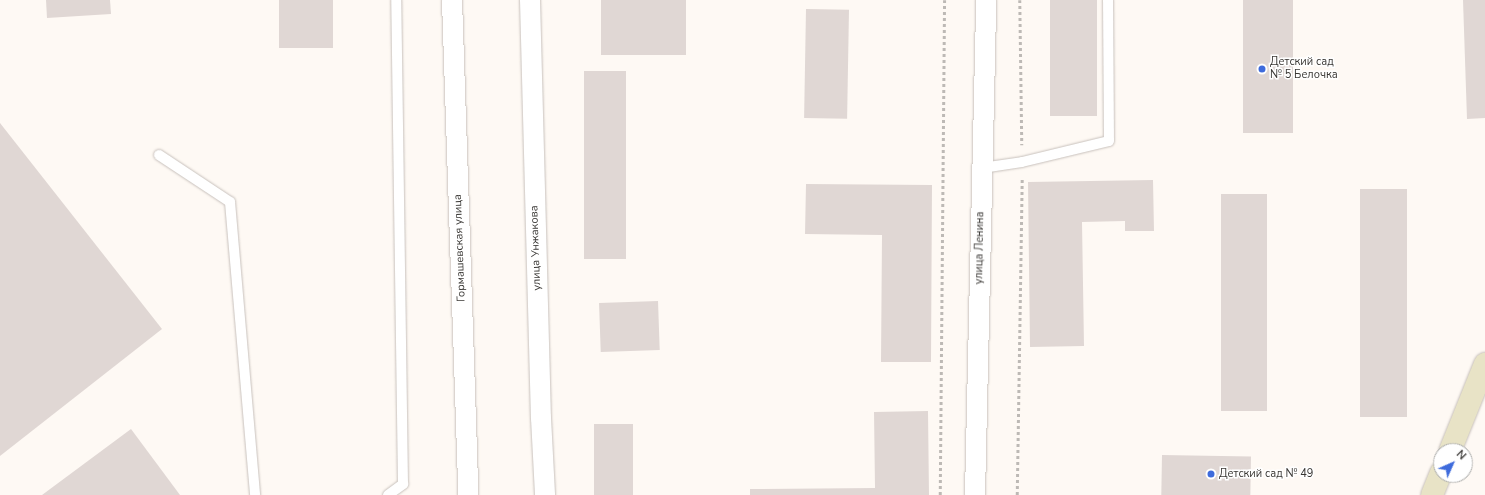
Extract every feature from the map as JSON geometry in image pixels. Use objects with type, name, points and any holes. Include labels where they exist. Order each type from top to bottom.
[{"type":"main road","points":[[1453,443],[1485,364]]},
{"type":"main road","points":[[1432,495],[1437,483]]},
{"type":"street","name":"Гормашевская улица","points":[[452,0],[468,495]]},
{"type":"street","name":"улица Унжакова","points":[[530,0],[541,418],[545,495]]},
{"type":"street","name":"улица Ленина","points":[[975,495],[986,0]]},
{"type":"lane","points":[[388,495],[403,484],[396,0]]},
{"type":"lane","points":[[982,168],[1022,162],[1109,141],[1108,0]]},
{"type":"lane","points":[[159,155],[230,202],[255,495]]},
{"type":"path","points":[[940,495],[944,0]]},
{"type":"path","points":[[1017,495],[1022,162],[1020,0]]},
{"type":"building","points":[[46,0],[110,0],[111,14],[47,18]]},
{"type":"building","points":[[279,0],[333,0],[333,48],[279,48]]},
{"type":"building","points":[[601,0],[686,0],[686,55],[601,55]]},
{"type":"building","points":[[1050,0],[1097,0],[1097,116],[1050,116]]},
{"type":"building","points":[[1243,0],[1293,0],[1293,133],[1243,133]]},
{"type":"building","points":[[1463,0],[1485,0],[1485,118],[1467,119]]},
{"type":"building","points":[[806,9],[849,10],[847,119],[804,118]]},
{"type":"building","points":[[584,71],[626,71],[626,259],[584,259]]},
{"type":"building","points":[[0,123],[162,329],[0,456]]},
{"type":"building","points":[[1153,180],[1154,231],[1125,231],[1125,221],[1082,222],[1084,346],[1030,347],[1028,182]]},
{"type":"building","points":[[806,184],[932,185],[931,362],[881,362],[882,235],[805,234]]},
{"type":"building","points":[[1360,189],[1407,189],[1407,417],[1360,417]]},
{"type":"building","points":[[1221,194],[1267,194],[1267,411],[1221,411]]},
{"type":"building","points":[[658,301],[660,350],[601,352],[599,303]]},
{"type":"building","points":[[928,411],[929,495],[750,495],[750,489],[875,488],[874,412]]},
{"type":"building","points":[[594,424],[633,424],[633,495],[594,495]]},
{"type":"building","points":[[131,429],[180,495],[42,495]]},
{"type":"building","points":[[1162,455],[1251,457],[1250,495],[1161,495]]},
{"type":"place","name":"Детский сад № 5 Белочка","points":[[1262,69]]},
{"type":"place","name":"Детский сад № 49","points":[[1211,474]]}]
